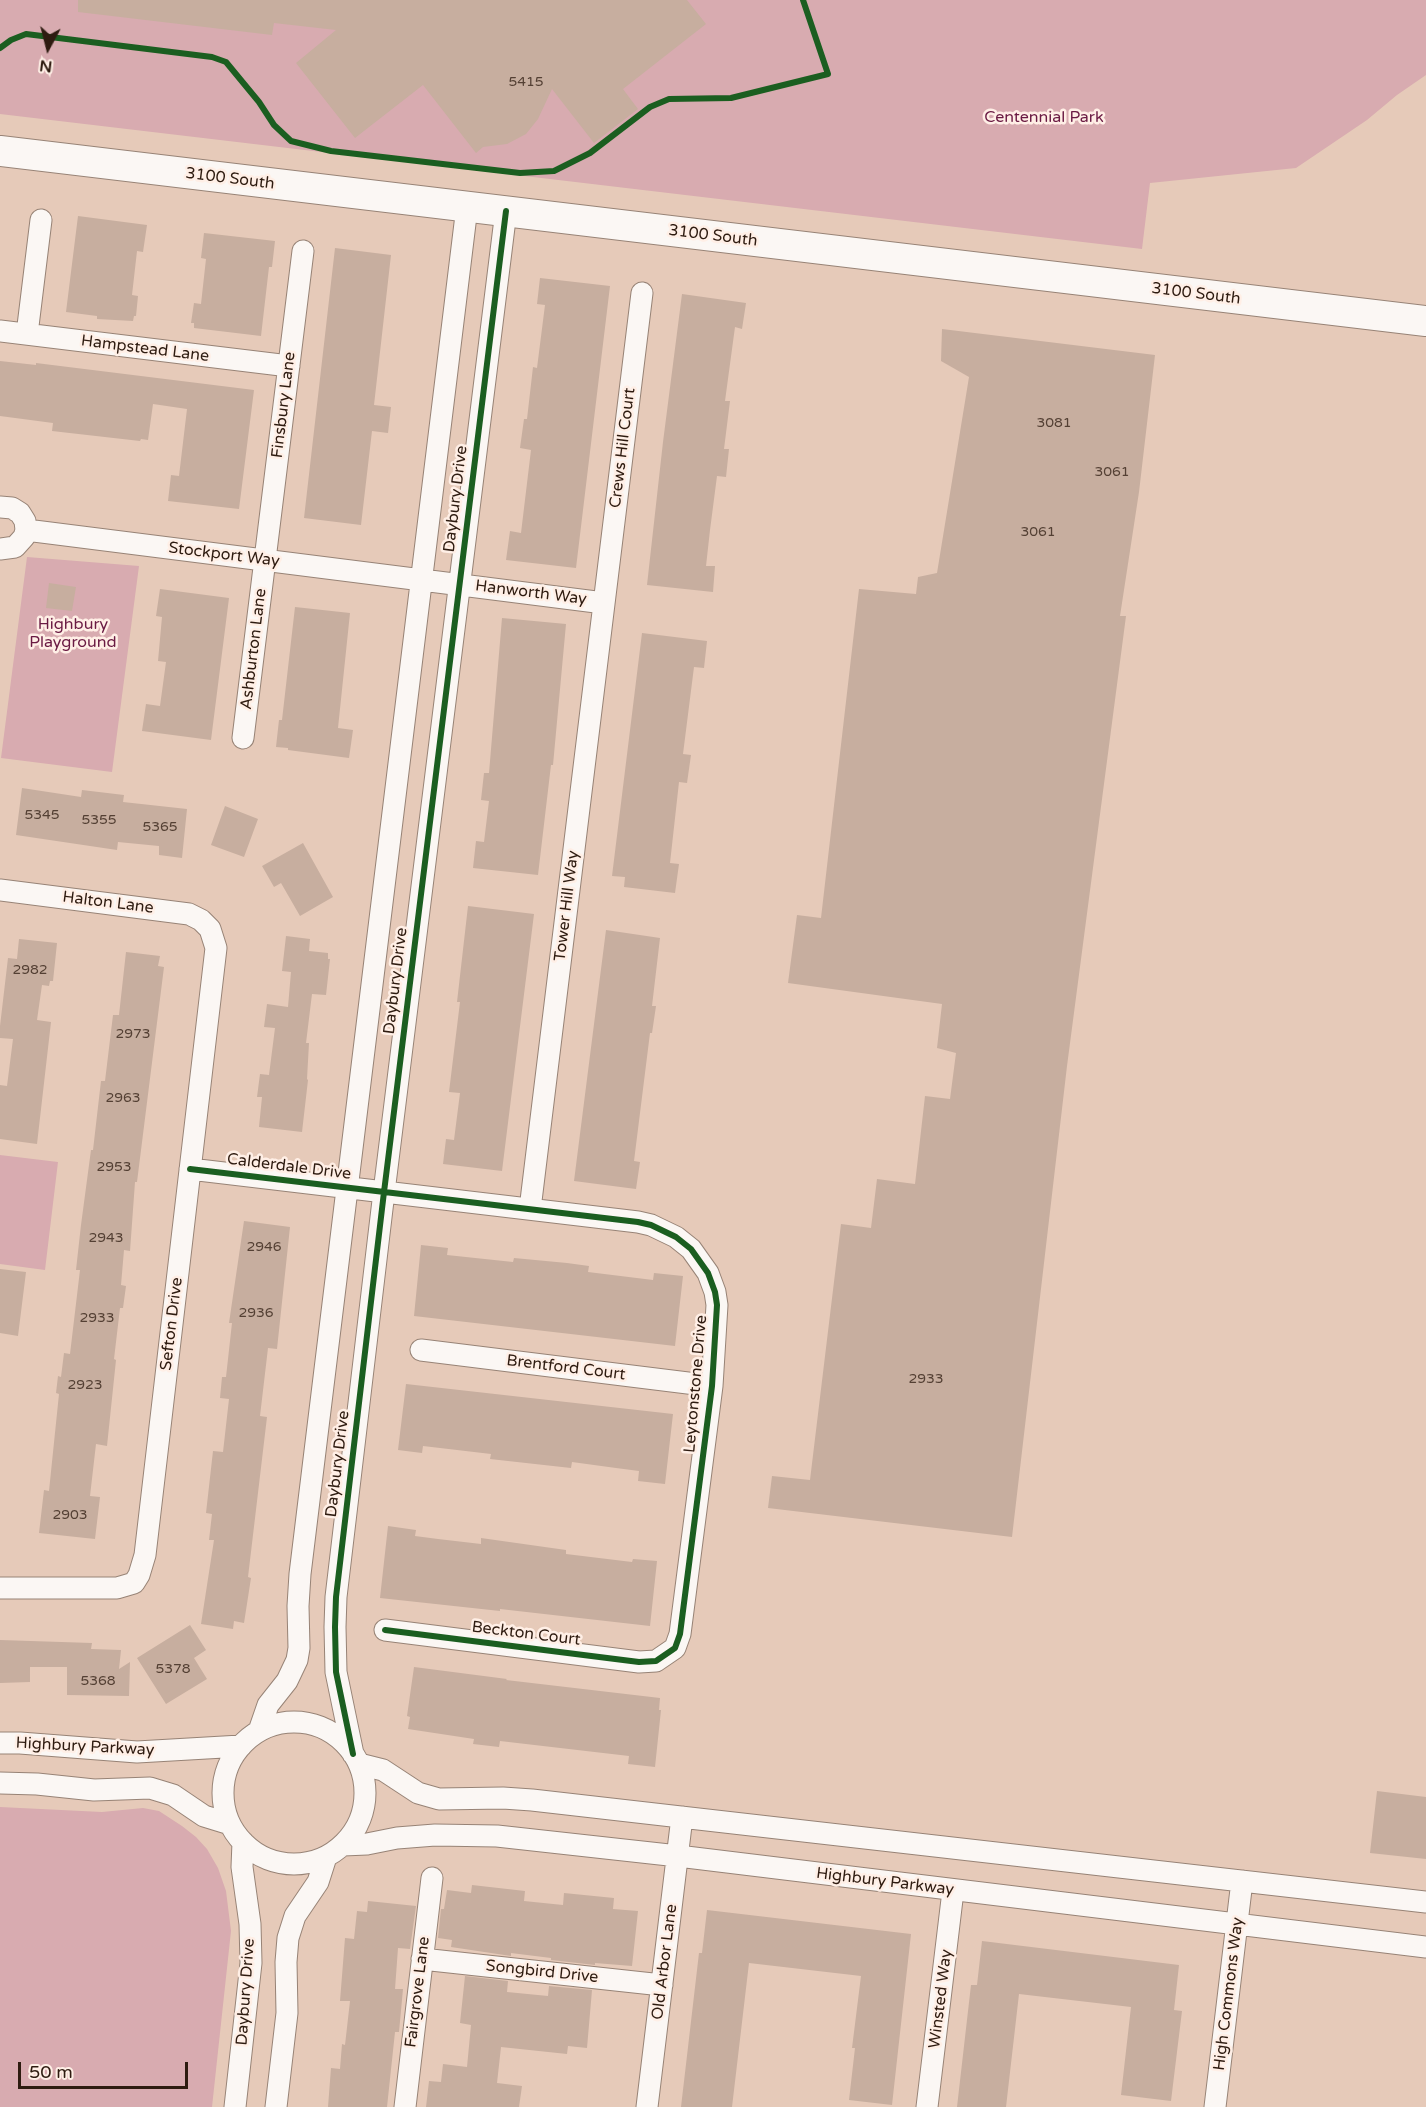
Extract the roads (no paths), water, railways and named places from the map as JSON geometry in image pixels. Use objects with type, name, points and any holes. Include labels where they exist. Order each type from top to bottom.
[{"type":"main road","name":"3100 South","points":[[0,151],[1426,321]]},
{"type":"street","name":"Daybury Drive","points":[[259,1731],[268,1706],[287,1681],[297,1660],[299,1648],[300,1574],[466,207]]},
{"type":"street","name":"Daybury Drive","points":[[356,1759],[336,1672],[334,1626],[384,1192],[506,211]]},
{"type":"street","points":[[27,334],[41,220]]},
{"type":"street","name":"Finsbury Lane","points":[[265,560],[303,251]]},
{"type":"street","name":"Crews Hill Court","points":[[604,603],[642,293]]},
{"type":"street","name":"Hampstead Lane","points":[[0,331],[289,366]]},
{"type":"street","points":[[0,507],[12,508],[20,513],[25,521],[26,530],[21,543],[1,555]]},
{"type":"street","name":"Stockport Way","points":[[26,530],[421,579]]},
{"type":"street","name":"Ashburton Lane","points":[[243,738],[265,560]]},
{"type":"street","name":"Hanworth Way","points":[[421,579],[604,603]]},
{"type":"street","name":"Tower Hill Way","points":[[530,1209],[604,603]]},
{"type":"street","name":"Halton Lane","points":[[0,890],[176,911],[201,920],[210,929]]},
{"type":"street","name":"Sefton Drive","points":[[0,1588],[117,1588],[134,1583],[139,1575],[145,1555],[216,959],[216,948],[210,929]]},
{"type":"street","name":"Calderdale Drive","points":[[190,1169],[384,1192]]},
{"type":"street","name":"Leytonstone Drive","points":[[384,1192],[645,1224],[676,1237],[691,1248],[708,1273],[715,1292],[717,1313],[712,1386],[680,1634],[675,1648],[663,1657]]},
{"type":"street","name":"Brentford Court","points":[[420,1350],[712,1386]]},
{"type":"street","name":"Beckton Court","points":[[385,1630],[639,1662],[656,1661],[663,1657]]},
{"type":"street","points":[[276,2107],[287,2013],[288,1938],[295,1916],[335,1851],[358,1823],[366,1798],[364,1781],[356,1759],[339,1738],[321,1728],[300,1722],[279,1724],[259,1731],[242,1746],[228,1767],[223,1792],[230,1824],[243,1842],[261,1856],[282,1863],[304,1864],[335,1851]]},
{"type":"street","name":"Highbury Parkway","points":[[0,1743],[137,1752],[242,1746]]},
{"type":"street","points":[[356,1759],[383,1770],[418,1793],[439,1799],[503,1798],[1426,1902]]},
{"type":"street","points":[[0,1783],[94,1790],[150,1788],[172,1795],[204,1816],[230,1824]]},
{"type":"street","name":"Old Arbor Lane","points":[[647,2107],[682,1817]]},
{"type":"street","name":"Highbury Parkway","points":[[335,1851],[397,1838],[466,1834],[678,1856],[1426,1947]]},
{"type":"street","name":"Daybury Drive","points":[[235,2107],[251,1964],[248,1905],[242,1867],[243,1842]]},
{"type":"street","name":"Fairgrove Lane","points":[[405,2107],[432,1878]]},
{"type":"street","name":"High Commons Way","points":[[1215,2107],[1242,1881]]},
{"type":"street","name":"Winsted Way","points":[[927,2107],[953,1891]]},
{"type":"street","name":"Songbird Drive","points":[[422,1959],[662,1985]]},
{"type":"park label","name":"Centennial Park","points":[[1044,118]]},
{"type":"park label","name":"Highbury Playground","points":[[73,634]]}]
